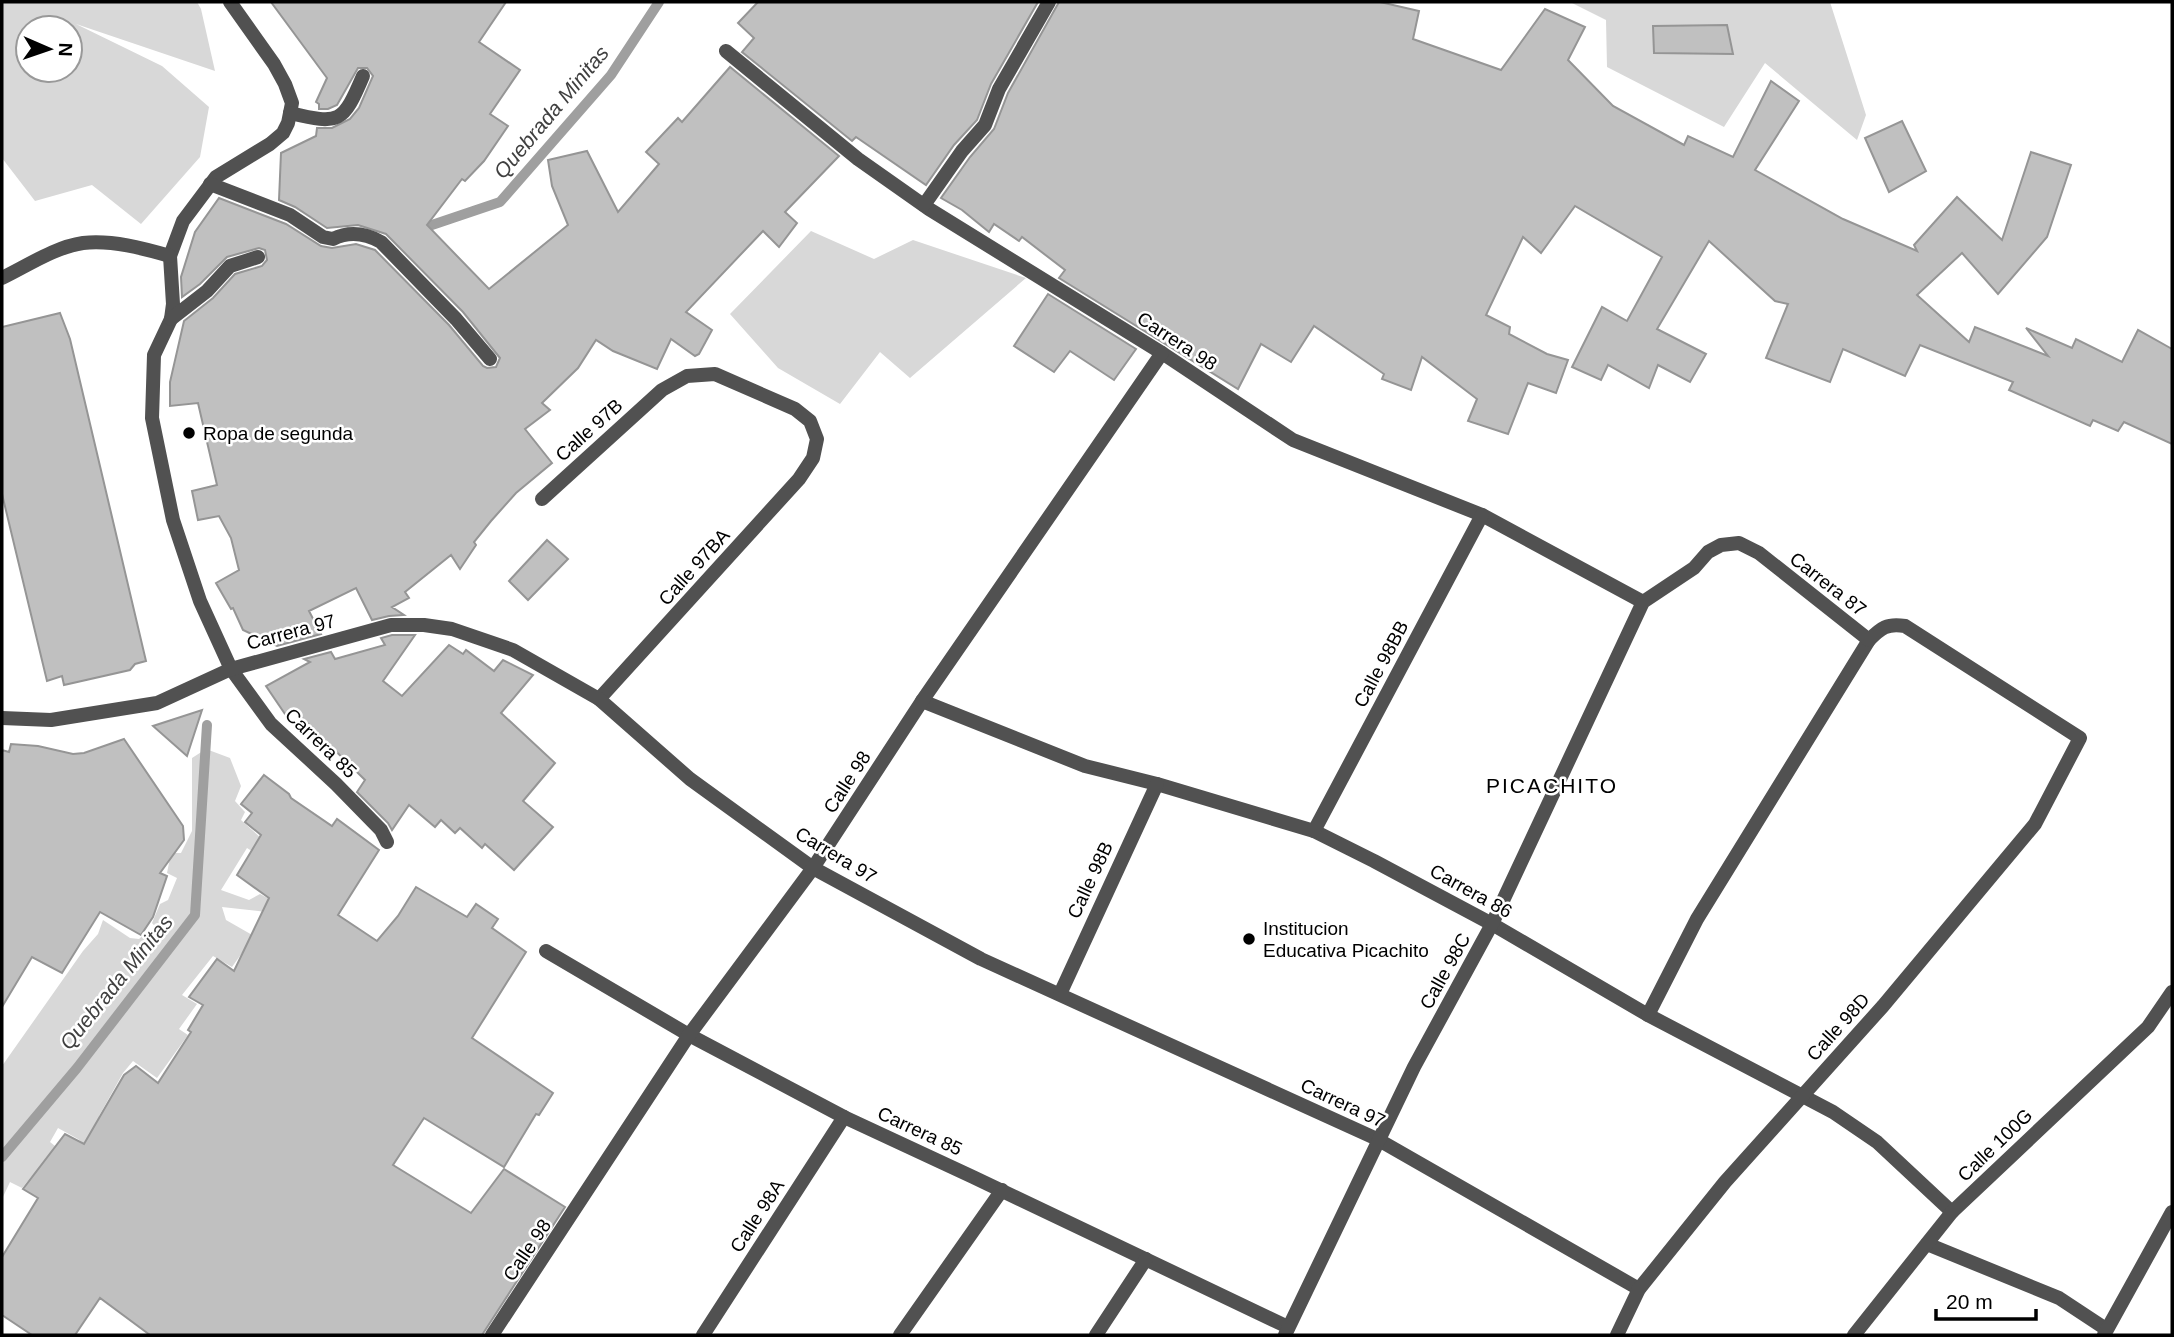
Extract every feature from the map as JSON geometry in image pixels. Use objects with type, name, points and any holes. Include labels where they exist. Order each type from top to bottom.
[{"type":"street","points":[[171,319],[173,304],[170,256],[183,222],[216,177],[270,144],[282,133],[292,103],[274,64],[230,2]]},
{"type":"street","points":[[924,205],[962,151],[985,125],[999,89],[1049,2]]},
{"type":"street","name":"Carrera 98","points":[[726,51],[858,159],[924,205],[1162,353],[1293,440],[1482,515],[1643,602]]},
{"type":"street","points":[[290,113],[323,121],[335,118],[351,104],[363,76]]},
{"type":"street","points":[[210,184],[290,215],[323,237],[333,239],[345,233],[360,234],[381,242],[456,319],[490,359]]},
{"type":"street","points":[[2,278],[58,251],[82,243],[132,245],[170,256]]},
{"type":"street","points":[[171,319],[230,266],[258,257]]},
{"type":"street","name":"Carrera 85","points":[[171,319],[154,355],[152,418],[173,520],[200,601],[230,669],[271,724],[336,784],[381,830],[387,842]]},
{"type":"street","name":"Calle 98","points":[[492,1335],[689,1035],[813,868],[922,701],[1162,353]]},
{"type":"street","name":"Calle 97B","points":[[542,499],[662,390],[687,376],[715,374],[795,409],[810,421],[817,439],[813,458]]},
{"type":"street","name":"Calle 97BA","points":[[599,699],[799,479],[813,458]]},
{"type":"street","name":"Calle 98BB","points":[[1314,831],[1482,515]]},
{"type":"street","name":"Carrera 87","points":[[1643,602],[1694,568],[1708,552],[1721,545],[1739,543],[1759,553],[1869,640],[1883,626],[1905,626],[2080,738]]},
{"type":"street","name":"Calle 98C","points":[[1287,1331],[1377,1139],[1492,924],[1643,602]]},
{"type":"street","name":"Carrera 97","points":[[2,718],[51,720],[157,703],[230,669],[391,625],[424,625],[452,629],[513,650],[599,699],[690,779],[813,868],[981,959],[1377,1139],[1639,1289]]},
{"type":"street","points":[[1648,1015],[1697,919],[1869,640]]},
{"type":"street","name":"Carrera 86","points":[[922,701],[1085,766],[1157,784],[1314,831],[1492,924],[1648,1015],[1833,1112],[1877,1142],[1952,1213]]},
{"type":"street","name":"Calle 98D","points":[[1617,1335],[1639,1289],[1725,1182],[1883,1006],[2035,824],[2080,738]]},
{"type":"street","name":"Calle 98B","points":[[1060,994],[1157,784]]},
{"type":"street","name":"Carrera 85","points":[[546,951],[689,1035],[844,1117],[1146,1259],[1287,1331]]},
{"type":"street","name":"Calle 100G","points":[[1854,1335],[1952,1213],[2148,1027],[2172,992]]},
{"type":"street","name":"Calle 98A","points":[[703,1335],[844,1117]]},
{"type":"street","points":[[900,1335],[1002,1190]]},
{"type":"street","points":[[1927,1244],[2059,1298],[2105,1332],[2172,1212]]},
{"type":"street","points":[[1096,1335],[1146,1259]]},
{"type":"shaded area","points":[[2,2],[197,2],[201,9],[215,71],[84,27],[84,14],[14,14],[14,84],[84,84],[84,28],[162,66],[209,107],[200,157],[141,224],[92,185],[35,201],[2,158]]},
{"type":"shaded area","points":[[1570,2],[1830,2],[1866,115],[1857,140],[1765,63],[1724,127],[1607,67],[1606,20]]},
{"type":"shaded area","points":[[811,231],[874,259],[913,240],[1026,278],[910,378],[880,352],[840,404],[778,368],[730,314]]},
{"type":"shaded area","points":[[206,749],[230,758],[241,786],[235,801],[245,812],[241,820],[273,849],[266,860],[247,848],[221,890],[249,900],[260,894],[282,906],[275,913],[222,907],[226,920],[254,936],[232,967],[213,956],[182,995],[197,1004],[179,1029],[188,1035],[157,1078],[133,1061],[123,1073],[99,1116],[121,1132],[94,1152],[58,1128],[50,1142],[55,1146],[51,1154],[47,1185],[32,1176],[22,1188],[10,1182],[2,1199],[2,1066],[83,951],[98,934],[103,920],[130,938],[139,939],[149,930],[158,936],[160,932],[152,923],[160,904],[168,900],[177,878],[167,873],[171,853],[181,853],[192,831],[192,758]]},
{"type":"building","points":[[271,2],[506,2],[479,42],[520,70],[490,114],[508,126],[484,161],[465,181],[462,179],[427,225],[489,289],[568,225],[552,186],[548,160],[587,151],[618,212],[659,164],[646,152],[678,118],[682,122],[730,67],[839,156],[785,212],[797,223],[779,247],[763,231],[686,312],[712,330],[699,354],[695,356],[671,339],[657,369],[613,351],[596,340],[578,368],[542,403],[550,410],[525,429],[552,463],[516,493],[491,521],[474,542],[476,545],[460,569],[451,555],[405,592],[409,598],[392,607],[404,615],[372,620],[356,588],[309,611],[321,634],[277,646],[243,630],[233,608],[231,609],[216,583],[239,570],[231,538],[219,516],[198,520],[192,491],[217,485],[198,403],[170,406],[170,382],[184,321],[213,298],[235,274],[262,266],[267,260],[265,250],[259,248],[227,257],[200,284],[182,297],[181,277],[195,232],[219,198],[286,224],[321,246],[332,248],[356,244],[375,250],[449,325],[483,366],[496,367],[500,358],[463,312],[386,234],[358,225],[327,228],[279,200],[281,153],[316,136],[317,128],[332,128],[350,119],[359,108],[373,76],[367,68],[358,68],[337,105],[319,109],[316,102],[327,78]]},
{"type":"building","points":[[758,2],[1038,2],[991,84],[977,120],[954,145],[926,185],[856,137],[852,141],[742,52],[754,38],[738,23]]},
{"type":"building","points":[[1059,2],[1380,2],[1419,11],[1413,39],[1501,70],[1545,9],[1585,27],[1568,60],[1613,106],[1684,145],[1688,136],[1733,157],[1771,81],[1799,101],[1755,170],[1843,219],[1917,251],[1914,245],[1957,197],[2002,240],[2031,152],[2071,165],[2047,237],[1998,294],[1962,253],[1917,295],[1969,342],[1975,327],[2048,356],[2026,328],[2072,348],[2076,339],[2122,362],[2138,330],[2172,349],[2172,444],[2124,422],[2118,431],[2093,420],[2090,426],[2009,390],[2013,382],[1920,345],[1905,376],[1843,349],[1830,382],[1766,358],[1788,304],[1775,301],[1709,241],[1657,329],[1706,354],[1690,382],[1658,365],[1649,388],[1608,365],[1601,380],[1572,367],[1602,307],[1627,321],[1662,257],[1575,206],[1541,253],[1523,237],[1486,315],[1510,327],[1509,334],[1547,354],[1568,360],[1556,393],[1528,383],[1508,434],[1468,421],[1477,399],[1422,357],[1411,390],[1382,379],[1384,374],[1314,326],[1291,362],[1261,344],[1238,389],[1059,278],[1065,270],[1022,237],[1019,241],[994,224],[989,232],[962,210],[941,198],[994,129],[1008,93]]},
{"type":"building","points":[[1727,25],[1733,54],[1654,53],[1653,26]]},
{"type":"building","points":[[1902,121],[1926,171],[1889,192],[1865,138]]},
{"type":"building","points":[[1048,294],[1136,349],[1114,380],[1070,351],[1054,372],[1014,346]]},
{"type":"building","points":[[60,313],[70,339],[146,661],[135,664],[130,670],[64,685],[62,676],[47,681],[2,494],[2,327]]},
{"type":"building","points":[[547,540],[568,559],[528,600],[509,581]]},
{"type":"building","points":[[415,635],[383,681],[402,696],[449,645],[463,654],[466,650],[494,671],[503,660],[533,675],[501,713],[555,763],[523,801],[553,827],[514,870],[485,844],[482,848],[460,828],[455,833],[441,820],[435,827],[409,805],[392,830],[357,792],[365,780],[294,710],[285,714],[266,686],[310,662],[304,659],[331,652],[335,659],[385,645],[381,638]]},
{"type":"building","points":[[202,710],[187,756],[153,726]]},
{"type":"building","points":[[124,739],[183,826],[184,840],[160,873],[167,876],[153,917],[141,935],[100,912],[62,973],[32,957],[2,1007],[2,750],[9,752],[11,744],[38,746],[73,754],[84,753]]},
{"type":"building","points":[[264,775],[291,798],[332,826],[337,819],[379,850],[338,915],[377,941],[398,916],[416,887],[467,917],[476,904],[498,919],[492,928],[526,952],[472,1038],[553,1093],[539,1115],[536,1114],[504,1167],[424,1118],[393,1165],[471,1213],[504,1169],[565,1207],[482,1335],[150,1335],[100,1298],[75,1335],[32,1335],[2,1315],[2,1257],[38,1198],[23,1189],[65,1134],[84,1144],[124,1075],[136,1066],[158,1083],[191,1032],[188,1030],[203,1005],[189,997],[217,959],[234,971],[269,898],[237,875],[261,835],[245,822],[252,813],[241,804]]},
{"type":"waterway","name":"Quebrada Minitas","points":[[418,225],[426,227],[500,202],[611,75],[659,2]]},
{"type":"waterway","name":"Quebrada Minitas","points":[[2,1157],[77,1068],[195,915],[207,725]]},
{"type":"place","name":"Ropa de segunda","points":[[189,433]]},
{"type":"place","name":"Institucion Educativa Picachito","points":[[1249,939]]},
{"type":"district","name":"PICACHITO","points":[[1552,785]]}]
